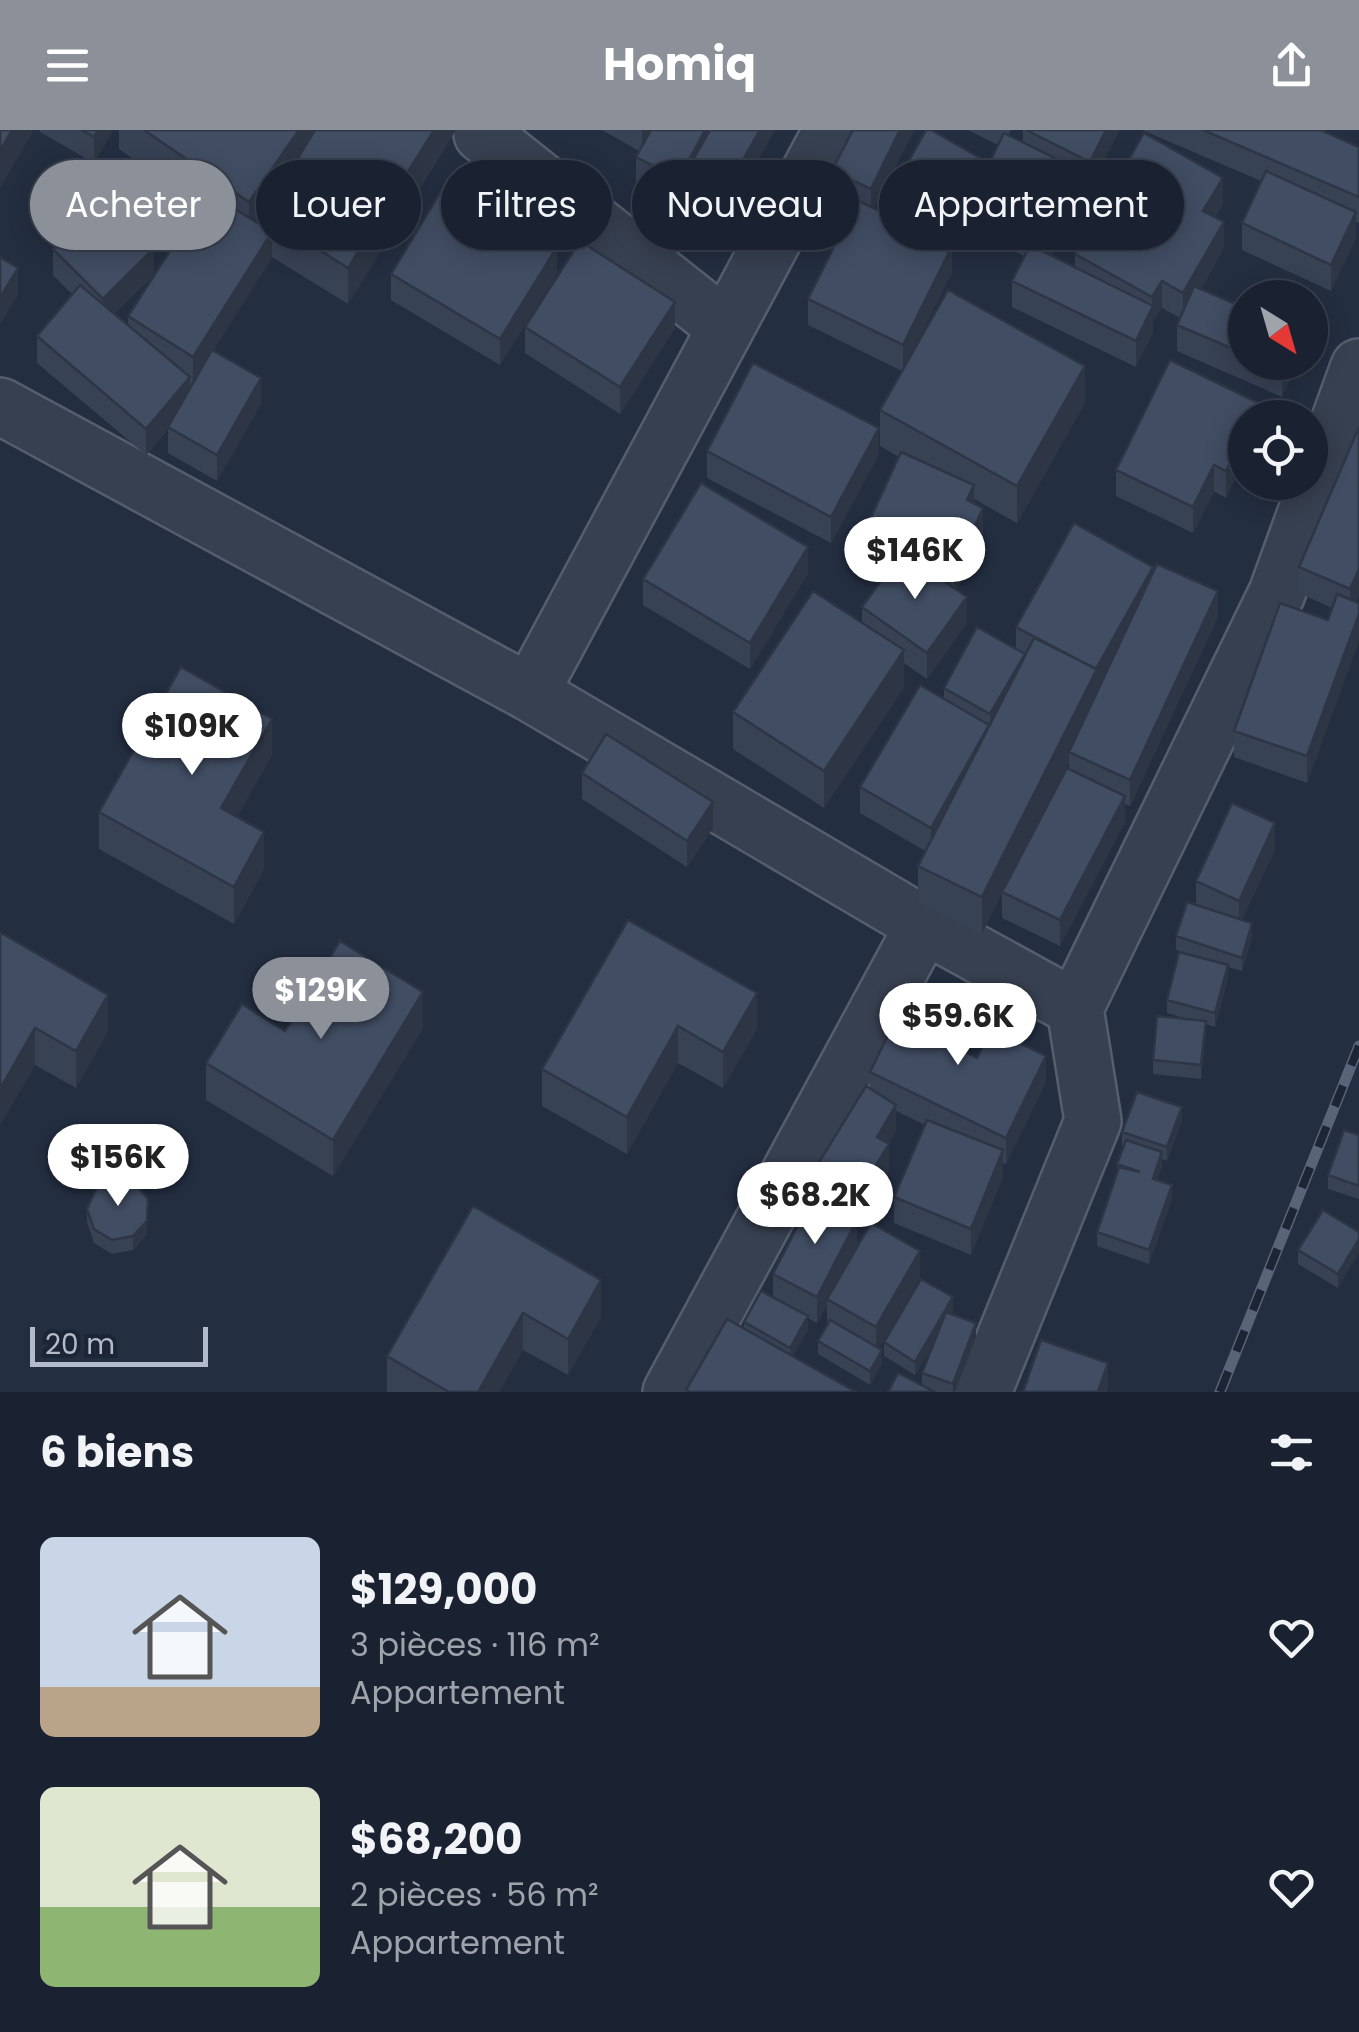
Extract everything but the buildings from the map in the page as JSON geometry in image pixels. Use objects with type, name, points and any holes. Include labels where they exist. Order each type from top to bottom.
[{"type":"street","points":[[484,130],[482,134],[724,326]]},
{"type":"street","points":[[530,693],[832,130]]},
{"type":"street","points":[[984,1392],[1093,1122],[1075,1008],[1277,593],[1359,367]]},
{"type":"street","points":[[0,406],[530,693],[924,926],[1075,1008]]},
{"type":"street","points":[[671,1392],[924,926]]},
{"type":"railway","points":[[1220,1392],[1359,1046]]}]
